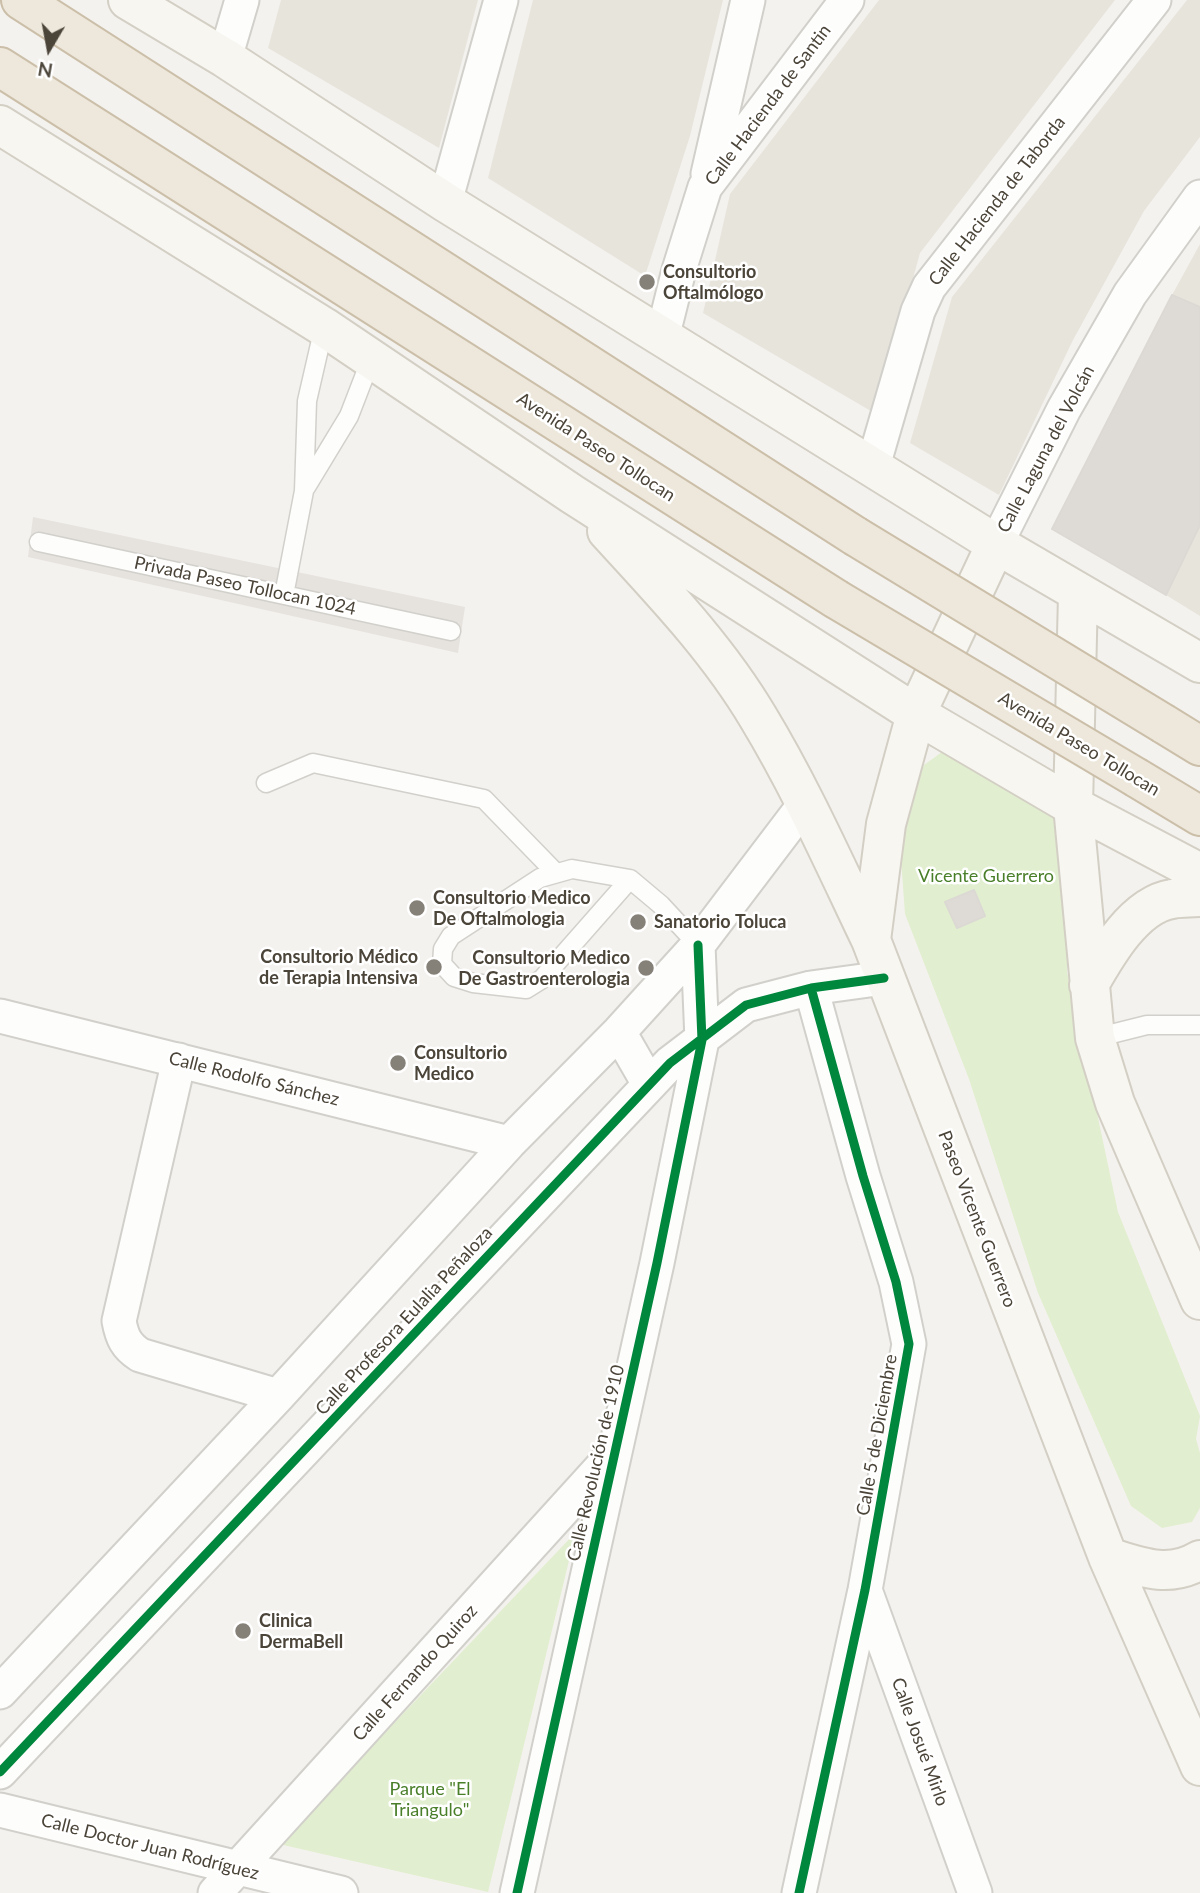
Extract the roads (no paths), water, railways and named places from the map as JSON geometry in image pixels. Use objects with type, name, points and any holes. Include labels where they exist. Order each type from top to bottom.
[{"type":"highway","points":[[21,0],[855,536],[1200,746]]},
{"type":"highway","name":"Avenida Paseo Tollocan","points":[[0,67],[835,599],[1200,816]]},
{"type":"main road","points":[[128,0],[225,58],[445,202],[663,334],[996,544],[1200,663]]},
{"type":"main road","points":[[0,125],[324,327],[572,494],[916,714],[1073,806],[1200,873]]},
{"type":"main road","points":[[572,494],[696,629],[757,715],[805,804],[871,940]]},
{"type":"main road","name":"Calle Laguna del Volcán","points":[[916,714],[996,544]]},
{"type":"main road","points":[[1078,594],[1073,806],[1095,1038],[1115,1103],[1190,1250],[1200,1300]]},
{"type":"main road","name":"Paseo Vicente Guerrero","points":[[916,714],[886,824],[871,940],[1108,1557],[1200,1766]]},
{"type":"main road","points":[[1089,985],[1116,939],[1144,913],[1169,899],[1200,897]]},
{"type":"main road","points":[[1108,1557],[1150,1570],[1172,1571],[1200,1560]]},
{"type":"main road","name":"Paseo Vicente Guerrero","points":[[1177,1709],[1200,1740]]},
{"type":"street","points":[[225,58],[242,0]]},
{"type":"street","points":[[445,202],[501,0]]},
{"type":"street","points":[[705,187],[748,0]]},
{"type":"street","name":"Calle Hacienda de Santin","points":[[663,334],[679,270],[705,187],[847,0]]},
{"type":"street","name":"Calle Hacienda de Taborda","points":[[873,466],[918,311],[929,287],[1154,0]]},
{"type":"street","name":"Calle Laguna del Volcán","points":[[996,544],[1064,409],[1130,294],[1200,197]]},
{"type":"street","points":[[0,1692],[278,1396],[509,1143],[619,1032],[698,945],[805,804]]},
{"type":"street","name":"Calle Revolución de 1910","points":[[517,1893],[657,1263],[702,1040],[698,945]]},
{"type":"street","name":"Calle Profesora Eulalia Peñaloza","points":[[0,1772],[649,1084],[746,1006],[811,988],[884,978]]},
{"type":"street","name":"Calle 5 de Diciembre","points":[[799,1893],[865,1590],[909,1344],[896,1282],[863,1176],[811,988]]},
{"type":"street","name":"Calle Rodolfo Sánchez","points":[[0,1016],[509,1143]]},
{"type":"street","points":[[619,1032],[649,1084]]},
{"type":"street","points":[[179,1060],[119,1321],[121,1335],[129,1348],[140,1355],[278,1396]]},
{"type":"street","name":"Calle Fernando Quiroz","points":[[226,1881],[614,1454]]},
{"type":"street","name":"Calle Josué Mirlo","points":[[865,1590],[975,1893]]},
{"type":"street","name":"Calle Doctor Juan Rodríguez","points":[[0,1810],[226,1881],[341,1893]]},
{"type":"lane","points":[[284,595],[304,491],[307,401],[324,327]]},
{"type":"lane","points":[[304,491],[349,416],[372,359]]},
{"type":"lane","name":"Privada Paseo Tollocan 1024","points":[[39,542],[450,631]]},
{"type":"lane","points":[[266,783],[313,763],[484,799],[555,872]]},
{"type":"lane","points":[[630,879],[542,979],[526,989],[473,983],[454,977],[443,964],[443,949],[451,936],[540,878],[572,869],[630,879],[661,905],[698,945]]},
{"type":"lane","points":[[1095,1038],[1147,1025],[1200,1025]]},
{"type":"place","name":"Consultorio Oftalmólogo","points":[[647,282]]},
{"type":"place","name":"Consultorio Medico De Oftalmologia","points":[[417,908]]},
{"type":"place","name":"Sanatorio Toluca","points":[[638,922]]},
{"type":"place","name":"Consultorio Médico de Terapia Intensiva","points":[[434,967]]},
{"type":"place","name":"Consultorio Medico De Gastroenterologia","points":[[646,968]]},
{"type":"place","name":"Consultorio Medico","points":[[398,1063]]},
{"type":"place","name":"Clinica DermaBell","points":[[243,1631]]},
{"type":"park label","name":"Vicente Guerrero","points":[[986,876]]},
{"type":"park label","name":"Parque \"El Triangulo\"","points":[[430,1799]]}]
